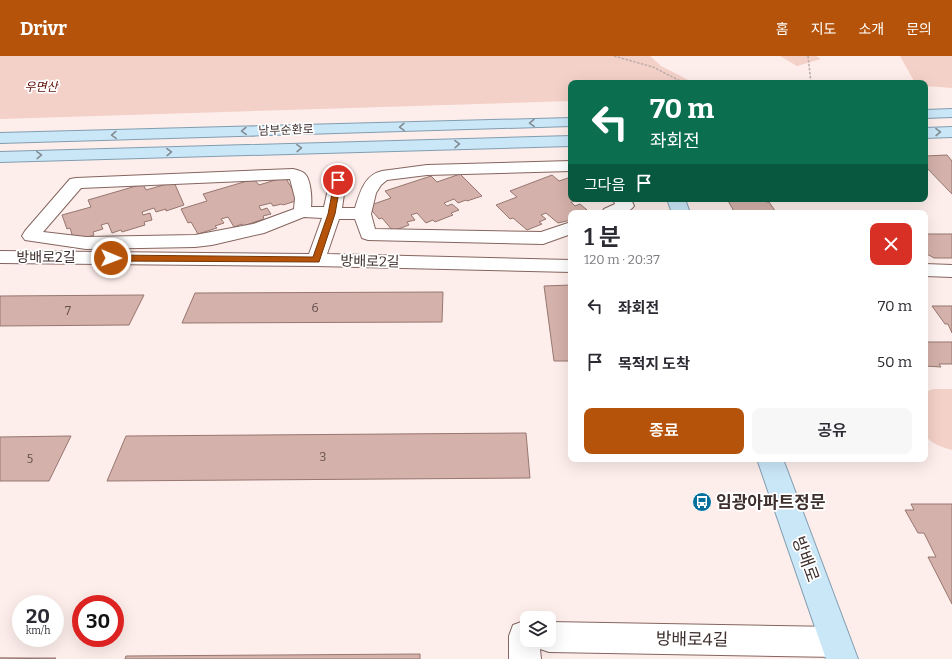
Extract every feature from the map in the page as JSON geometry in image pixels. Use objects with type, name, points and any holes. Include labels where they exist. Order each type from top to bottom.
[{"type":"main road","points":[[928,114],[952,113]]},
{"type":"main road","name":"남부순환로","points":[[0,138],[568,122]]},
{"type":"main road","points":[[928,133],[952,132]]},
{"type":"main road","name":"남부순환로","points":[[0,156],[568,141]]},
{"type":"main road","name":"방배로","points":[[771,462],[839,650]]},
{"type":"street","points":[[568,166],[427,170],[382,176],[374,182],[368,193],[362,214],[368,234],[543,238],[568,229]]},
{"type":"street","points":[[302,212],[304,198],[299,177],[293,174],[76,183],[31,236],[86,243],[195,241],[212,239],[258,229],[302,212],[362,214]]},
{"type":"street","points":[[316,260],[332,214],[338,180]]},
{"type":"street","points":[[616,210],[625,206],[623,202]]},
{"type":"street","name":"방배로2길","points":[[0,257],[316,260],[568,266]]},
{"type":"street","points":[[928,270],[952,271]]},
{"type":"street","name":"방배로4길","points":[[556,637],[839,650]]},
{"type":"street","points":[[524,647],[524,659]]},
{"type":"path","points":[[614,56],[653,67],[678,80]]},
{"type":"path","points":[[808,56],[811,80]]},
{"type":"green space","name":"우면산","points":[[0,56],[650,56],[661,66],[688,80],[568,80],[568,101],[0,119]]},
{"type":"green space","points":[[780,56],[816,56],[821,59],[797,66]]},
{"type":"green space","points":[[900,56],[952,56],[952,88],[928,86],[928,80],[913,80]]},
{"type":"green space","points":[[933,389],[952,389],[952,450],[937,445],[928,438],[928,391]]},
{"type":"building","points":[[947,155],[952,161],[952,194],[928,169],[928,156]]},
{"type":"building","points":[[460,174],[482,196],[458,203],[454,199],[444,203],[447,206],[452,204],[459,210],[451,213],[453,215],[435,222],[433,220],[426,223],[417,213],[411,215],[415,220],[407,222],[409,225],[393,231],[382,218],[379,219],[368,206],[391,198],[385,191],[431,176],[437,182]]},
{"type":"building","points":[[552,175],[559,181],[568,178],[568,202],[571,202],[575,206],[580,204],[587,210],[568,210],[568,221],[558,223],[546,213],[541,215],[546,219],[539,222],[542,224],[527,230],[513,218],[510,219],[496,205],[517,197],[510,191]]},
{"type":"building","points":[[285,177],[299,200],[283,205],[273,206],[271,203],[259,206],[261,210],[267,208],[271,214],[263,216],[264,219],[243,226],[242,224],[234,227],[228,217],[221,219],[224,223],[215,226],[217,228],[198,234],[191,222],[188,223],[181,209],[207,201],[203,194],[254,179],[259,185]]},
{"type":"building","points":[[174,182],[184,205],[166,211],[166,209],[156,212],[154,208],[142,212],[143,215],[150,213],[152,220],[144,222],[145,225],[122,232],[121,230],[112,233],[108,223],[101,225],[103,229],[93,232],[94,235],[74,241],[70,228],[67,229],[62,215],[91,207],[88,200],[143,184],[146,190]]},
{"type":"building","points":[[729,202],[769,202],[775,210],[733,210]]},
{"type":"building","points":[[928,234],[952,234],[952,258],[934,258],[928,255]]},
{"type":"building","points":[[568,285],[568,361],[554,361],[544,286]]},
{"type":"building","points":[[443,292],[442,322],[182,323],[195,293]]},
{"type":"building","points":[[144,295],[129,325],[0,326],[0,296]]},
{"type":"building","points":[[932,306],[952,306],[952,333],[948,324],[945,324]]},
{"type":"building","points":[[928,342],[952,342],[952,364],[939,364],[941,367],[928,366]]},
{"type":"building","points":[[526,433],[530,478],[107,481],[126,436]]},
{"type":"building","points":[[71,436],[49,481],[0,481],[0,437]]},
{"type":"building","points":[[911,504],[952,504],[952,604],[928,557],[936,557],[924,533],[918,533],[905,510],[914,510]]},
{"type":"building","points":[[420,654],[420,659],[125,659],[126,656]]},
{"type":"building","points":[[0,658],[56,658],[55,659]]},
{"type":"place","name":"임광아파트정문","points":[[702,502]]},
{"type":"route","points":[[111,258],[316,260],[332,214],[338,180]]}]
